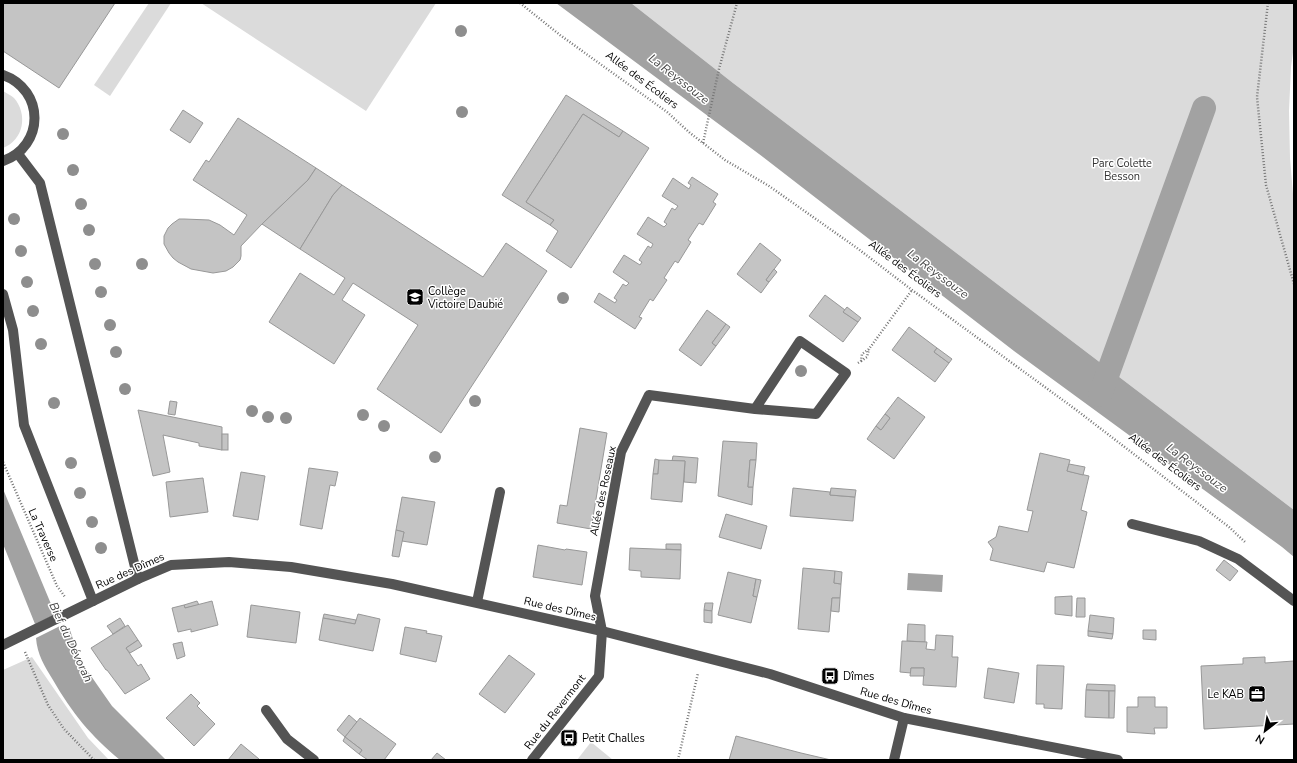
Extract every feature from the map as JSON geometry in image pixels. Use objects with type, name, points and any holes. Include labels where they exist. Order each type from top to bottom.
[{"type":"street","points":[[3,75],[12,78],[23,87],[31,100],[35,114],[34,129],[28,143],[18,154],[3,162]]},
{"type":"street","points":[[18,154],[40,183],[138,579]]},
{"type":"street","points":[[3,294],[13,330],[24,424],[94,601]]},
{"type":"street","points":[[755,409],[800,341],[846,374]]},
{"type":"street","name":"Allée des Roseaux","points":[[602,631],[595,596],[621,452],[649,396],[755,409],[816,414],[846,374]]},
{"type":"street","points":[[477,602],[500,492]]},
{"type":"street","points":[[1132,524],[1199,541],[1238,559],[1294,601]]},
{"type":"street","name":"Rue des Dîmes","points":[[3,645],[23,637],[138,579],[171,565],[230,562],[291,567],[392,584],[602,631],[770,674],[904,718],[1118,760]]},
{"type":"street","name":"Rue du Revermont","points":[[532,760],[599,676],[602,631]]},
{"type":"street","points":[[266,710],[287,739],[314,760]]},
{"type":"street","points":[[894,760],[904,718]]},
{"type":"path","name":"Allée des Écoliers","points":[[520,3],[560,35],[667,112],[725,160],[769,186],[887,270],[1230,527],[1254,552],[1253,570]]},
{"type":"path","points":[[703,143],[719,70],[737,3]]},
{"type":"path","points":[[1268,3],[1257,97],[1266,185],[1294,284]]},
{"type":"path","points":[[846,374],[860,361],[862,354],[869,350],[912,290]]},
{"type":"path","name":"La Traverse","points":[[3,462],[57,586],[71,612]]},
{"type":"path","points":[[23,637],[48,705],[64,729],[94,760]]},
{"type":"path","points":[[678,760],[702,657]]},
{"type":"green space","points":[[149,3],[171,3],[110,96],[94,85]]},
{"type":"green space","points":[[201,3],[436,3],[366,111]]},
{"type":"green space","name":"Parc Colette Besson","points":[[631,3],[1294,3],[1294,45],[1291,67],[1289,111],[1290,158],[1294,206],[1294,510],[733,83]]},
{"type":"green space","points":[[3,91],[14,98],[18,104],[21,111],[22,126],[16,139],[3,148]]},
{"type":"green space","points":[[32,657],[88,738],[109,760],[3,760],[3,670]]},
{"type":"green space","points":[[591,742],[613,760],[577,760]]},
{"type":"water","name":"La Reyssouze","points":[[556,3],[631,3],[733,83],[1294,510],[1294,557],[1014,351],[759,154]]},
{"type":"water","points":[[3,489],[51,604],[58,613],[35,624],[3,544]]},
{"type":"water","points":[[908,573],[943,575],[942,592],[907,590]]},
{"type":"water","name":"Bief du Dévorah","points":[[64,624],[70,630],[80,660],[112,706],[166,760],[120,760],[91,733],[75,713],[60,692],[44,665],[36,638]]},
{"type":"building","points":[[3,3],[115,3],[59,88],[3,51]]},
{"type":"building","points":[[566,95],[623,131],[619,137],[583,114],[526,202],[554,220],[550,225],[502,195]]},
{"type":"building","points":[[183,110],[203,123],[190,143],[170,130]]},
{"type":"building","points":[[583,114],[619,137],[623,131],[649,148],[571,268],[546,251],[558,231],[550,225],[554,220],[526,202]]},
{"type":"building","points":[[238,118],[316,168],[308,180],[241,246],[240,260],[233,267],[226,271],[213,273],[191,269],[173,258],[164,244],[164,236],[172,224],[179,219],[209,220],[220,225],[234,235],[247,215],[193,180],[206,160],[209,162]]},
{"type":"building","points":[[316,168],[342,185],[333,195],[300,249],[262,224],[308,180]]},
{"type":"building","points":[[692,177],[718,194],[713,202],[716,204],[703,225],[699,223],[688,240],[691,242],[678,263],[675,261],[664,278],[667,280],[653,301],[650,299],[639,317],[642,318],[635,329],[594,302],[599,293],[615,303],[617,300],[614,298],[623,284],[626,286],[629,283],[613,272],[624,255],[640,265],[642,262],[639,260],[648,246],[651,248],[653,244],[637,234],[648,217],[664,227],[667,224],[664,222],[672,208],[675,210],[678,206],[662,196],[673,178],[689,189],[691,185],[688,183]]},
{"type":"building","points":[[342,185],[483,277],[506,243],[547,271],[441,433],[377,389],[418,325],[353,283],[342,300],[365,315],[334,364],[269,322],[300,273],[334,295],[345,278],[300,249],[333,195]]},
{"type":"building","points":[[760,243],[781,260],[766,280],[769,282],[761,293],[737,274]]},
{"type":"building","points":[[774,269],[777,272],[769,282],[766,280]]},
{"type":"building","points":[[825,295],[845,310],[843,312],[858,322],[843,342],[809,316]]},
{"type":"building","points":[[847,307],[861,318],[858,322],[843,312]]},
{"type":"building","points":[[707,310],[726,324],[712,343],[716,346],[701,366],[679,350]]},
{"type":"building","points":[[726,324],[730,327],[716,346],[712,343]]},
{"type":"building","points":[[909,327],[937,348],[934,352],[949,363],[935,382],[892,350]]},
{"type":"building","points":[[937,348],[952,359],[949,363],[934,352]]},
{"type":"building","points":[[898,397],[925,417],[894,459],[867,439],[876,426],[881,430],[890,418],[885,414]]},
{"type":"building","points":[[170,401],[177,402],[175,415],[168,414]]},
{"type":"building","points":[[138,410],[222,427],[222,450],[199,446],[199,443],[163,435],[170,472],[153,476]]},
{"type":"building","points":[[885,414],[890,418],[881,430],[876,426]]},
{"type":"building","points":[[580,428],[607,433],[591,529],[557,523],[560,505],[567,506]]},
{"type":"building","points":[[222,434],[228,434],[228,450],[222,450]]},
{"type":"building","points":[[723,441],[757,443],[756,460],[750,460],[748,487],[753,487],[752,505],[718,496]]},
{"type":"building","points":[[1040,453],[1070,460],[1067,471],[1089,476],[1081,510],[1087,512],[1074,568],[1047,562],[1044,572],[990,560],[993,549],[988,542],[996,537],[999,526],[1028,532],[1033,511],[1027,510]]},
{"type":"building","points":[[673,456],[698,458],[696,483],[684,482],[685,461],[672,461]]},
{"type":"building","points":[[655,459],[659,460],[658,474],[653,474]]},
{"type":"building","points":[[659,460],[685,461],[682,502],[651,499],[653,474],[658,474]]},
{"type":"building","points":[[750,460],[756,460],[753,487],[748,487]]},
{"type":"building","points":[[1069,464],[1085,467],[1083,475],[1067,471]]},
{"type":"building","points":[[309,468],[338,472],[335,486],[330,485],[322,529],[300,525]]},
{"type":"building","points":[[241,472],[265,476],[258,520],[233,516]]},
{"type":"building","points":[[203,478],[208,512],[170,517],[166,482]]},
{"type":"building","points":[[793,488],[830,492],[830,495],[855,497],[853,521],[790,516]]},
{"type":"building","points":[[831,488],[856,490],[855,497],[830,495]]},
{"type":"building","points":[[402,497],[435,502],[427,545],[402,541],[404,532],[396,530]]},
{"type":"building","points":[[726,514],[767,526],[761,549],[719,537]]},
{"type":"building","points":[[396,530],[404,532],[399,557],[392,556]]},
{"type":"building","points":[[666,544],[681,544],[681,550],[666,549]]},
{"type":"building","points":[[538,545],[587,552],[582,585],[533,577]]},
{"type":"building","points":[[630,548],[681,550],[680,579],[641,577],[641,571],[629,570]]},
{"type":"building","points":[[1224,560],[1238,571],[1230,581],[1216,570]]},
{"type":"building","points":[[803,568],[835,571],[834,583],[841,584],[840,598],[832,598],[829,632],[798,629]]},
{"type":"building","points":[[835,571],[842,572],[841,584],[834,583]]},
{"type":"building","points":[[728,572],[756,579],[753,596],[757,597],[751,623],[718,615]]},
{"type":"building","points":[[756,579],[761,580],[757,597],[753,596]]},
{"type":"building","points":[[1072,596],[1072,616],[1055,614],[1055,597]]},
{"type":"building","points":[[832,598],[840,598],[839,612],[831,611]]},
{"type":"building","points":[[1077,598],[1085,598],[1085,617],[1076,617]]},
{"type":"building","points":[[197,601],[199,605],[185,608],[184,605]]},
{"type":"building","points":[[212,601],[218,625],[191,632],[191,629],[178,632],[172,608],[184,605],[185,608]]},
{"type":"building","points":[[705,603],[713,603],[712,611],[704,610]]},
{"type":"building","points":[[251,605],[300,612],[296,643],[247,637]]},
{"type":"building","points":[[704,610],[712,611],[712,623],[704,622]]},
{"type":"building","points":[[324,614],[356,620],[355,624],[323,618]]},
{"type":"building","points":[[358,614],[380,619],[373,651],[319,640],[323,618],[355,624]]},
{"type":"building","points":[[1090,615],[1114,618],[1113,634],[1088,631]]},
{"type":"building","points":[[120,618],[125,626],[113,634],[107,626]]},
{"type":"building","points":[[908,624],[925,625],[925,642],[907,641]]},
{"type":"building","points":[[128,625],[138,640],[126,648],[138,666],[141,664],[150,679],[125,694],[91,648]]},
{"type":"building","points":[[405,627],[427,631],[426,633],[442,636],[436,662],[400,654]]},
{"type":"building","points":[[1143,630],[1156,630],[1156,640],[1143,639]]},
{"type":"building","points":[[1088,631],[1113,634],[1112,639],[1088,636]]},
{"type":"building","points":[[936,635],[953,636],[952,657],[958,657],[956,687],[923,685],[924,668],[911,668],[911,673],[900,672],[902,641],[927,642],[926,649],[935,650]]},
{"type":"building","points":[[138,640],[142,646],[130,653],[126,648]]},
{"type":"building","points":[[182,642],[185,656],[177,659],[173,644]]},
{"type":"building","points":[[509,655],[535,674],[505,713],[479,694]]},
{"type":"building","points":[[1265,657],[1265,663],[1294,661],[1294,724],[1204,729],[1201,666],[1243,664],[1243,658]]},
{"type":"building","points":[[1037,665],[1064,666],[1062,709],[1044,708],[1044,704],[1036,704]]},
{"type":"building","points":[[911,668],[924,668],[924,676],[910,676]]},
{"type":"building","points":[[988,668],[1019,673],[1014,703],[984,698]]},
{"type":"building","points":[[1087,684],[1115,685],[1115,691],[1086,690]]},
{"type":"building","points":[[1086,690],[1109,691],[1109,718],[1085,717]]},
{"type":"building","points":[[1109,691],[1115,691],[1114,718],[1109,718]]},
{"type":"building","points":[[191,694],[200,703],[197,706],[215,724],[194,746],[166,718]]},
{"type":"building","points":[[1138,697],[1155,697],[1155,707],[1167,707],[1167,728],[1154,728],[1155,734],[1127,732],[1127,707],[1138,707]]},
{"type":"building","points":[[349,715],[357,722],[345,737],[337,730]]},
{"type":"building","points":[[360,718],[396,744],[384,760],[368,760],[359,754],[362,750],[345,737]]},
{"type":"building","points":[[736,736],[801,753],[831,760],[729,760]]},
{"type":"building","points":[[345,737],[362,750],[359,754],[343,741]]},
{"type":"building","points":[[241,744],[259,759],[228,760]]},
{"type":"building","points":[[437,753],[446,760],[431,760]]},
{"type":"waterway","points":[[1100,395],[1204,108]]},
{"type":"place","name":"Collège Victoire Daubié","points":[[415,297]]},
{"type":"place","name":"Dîmes","points":[[830,676]]},
{"type":"place","name":"Le KAB","points":[[1257,694]]},
{"type":"place","name":"Petit Challes","points":[[569,738]]}]
